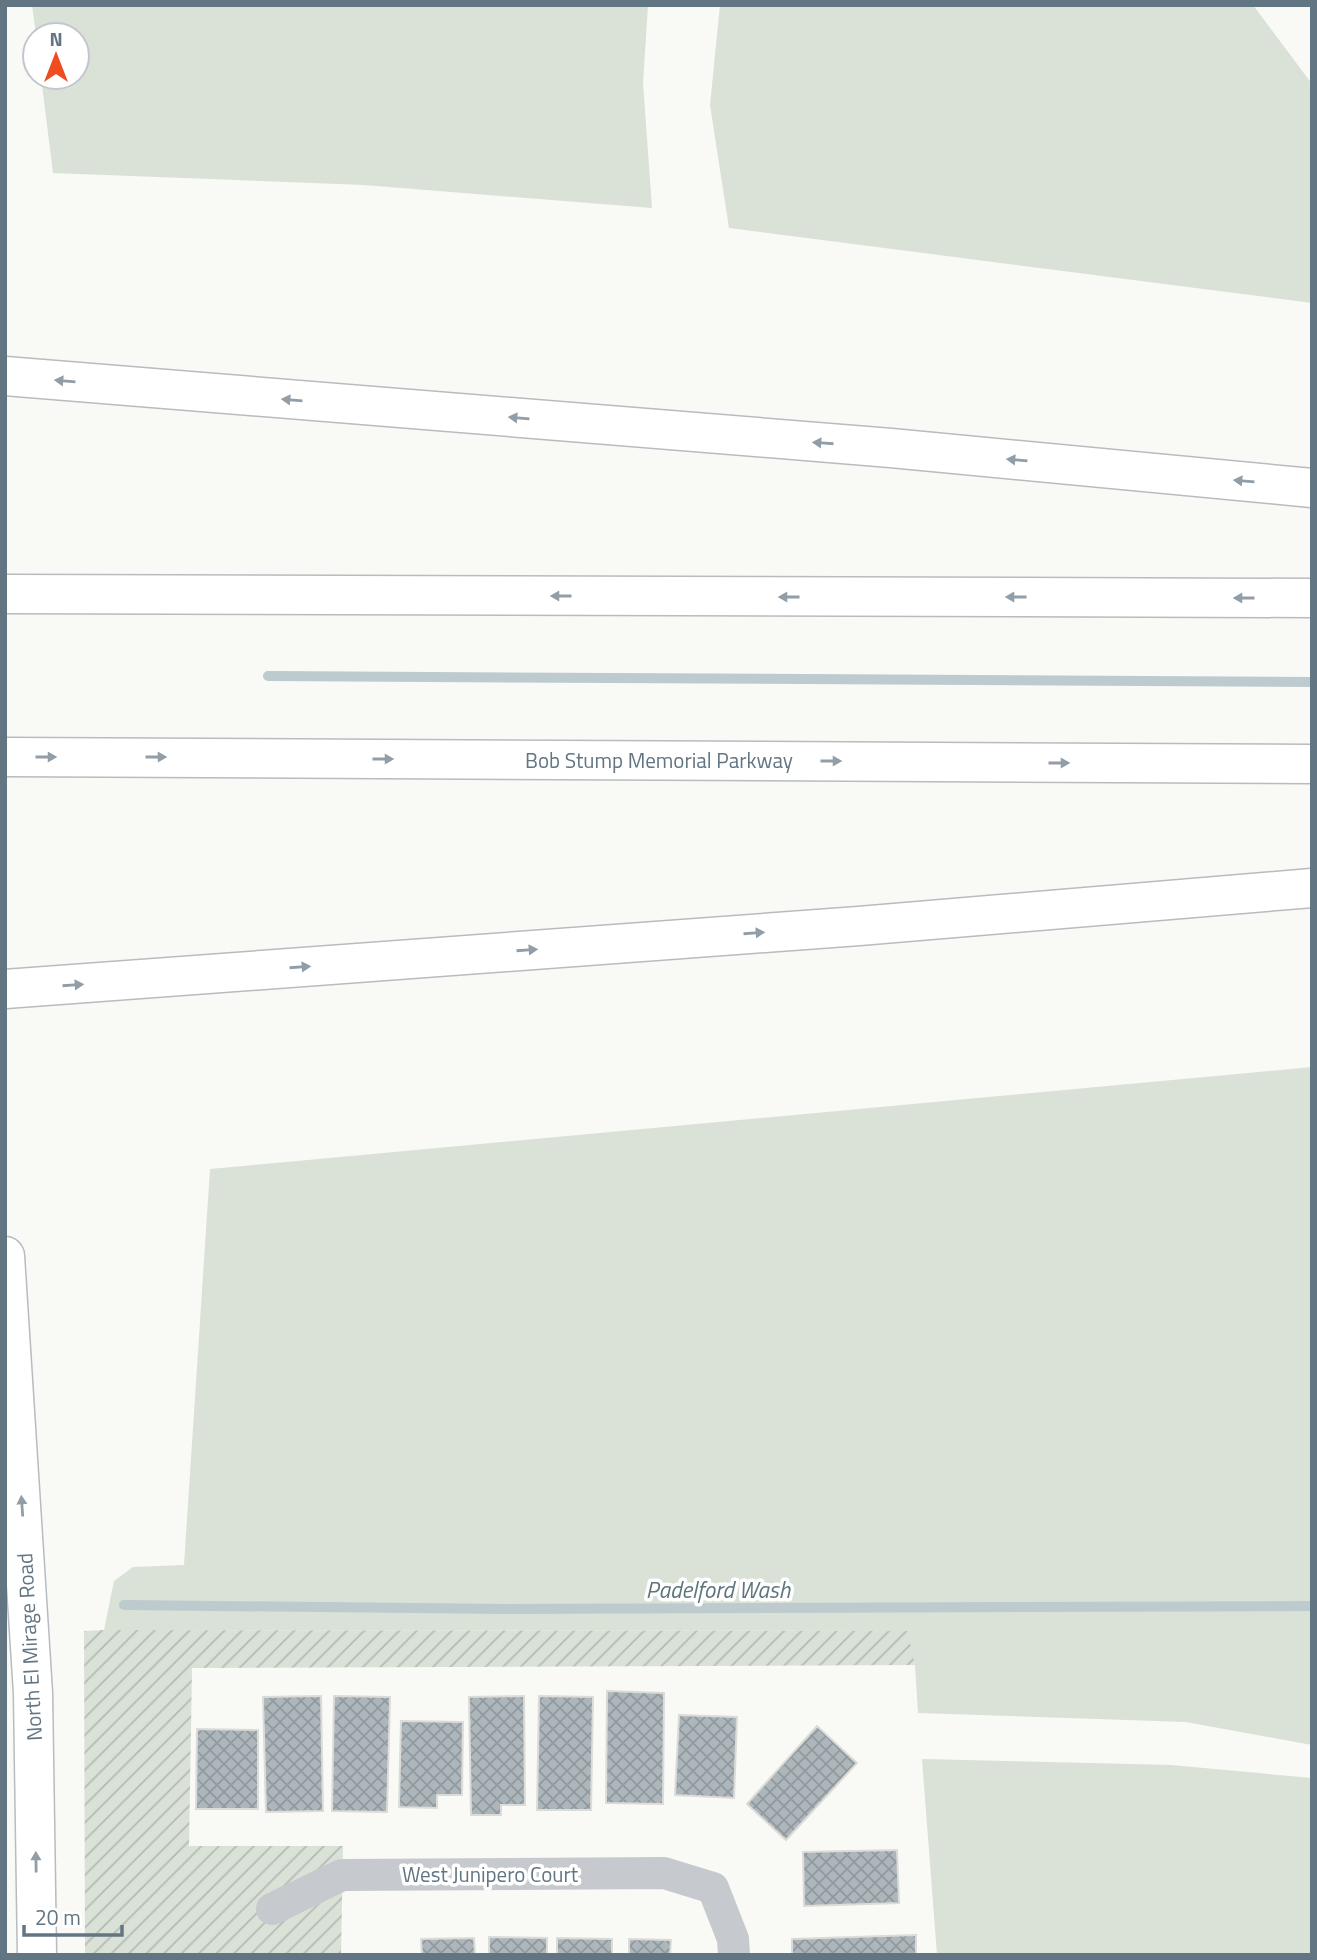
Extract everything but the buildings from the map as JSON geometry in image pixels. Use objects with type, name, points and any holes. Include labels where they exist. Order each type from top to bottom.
[{"type":"main road","points":[[5,376],[891,448],[1312,488]]},
{"type":"main road","points":[[5,594],[1312,598]]},
{"type":"main road","name":"Bob Stump Memorial Parkway","points":[[5,757],[1312,764]]},
{"type":"main road","points":[[5,989],[859,926],[1312,888]]},
{"type":"main road","name":"North El Mirage Road","points":[[5,1256],[33,1693],[37,1955]]},
{"type":"street","name":"West Junipero Court","points":[[272,1909],[342,1875],[664,1873],[713,1888],[733,1939],[734,1955]]},
{"type":"shaded area","points":[[32,5],[648,5],[643,83],[652,208],[364,185],[53,173],[43,91],[91,91],[91,21],[34,21]]},
{"type":"shaded area","points":[[720,5],[1253,5],[1312,84],[1312,303],[729,228],[710,105]]},
{"type":"shaded area","points":[[1312,1067],[1312,1745],[1186,1722],[918,1713],[915,1665],[906,1631],[104,1630],[114,1581],[133,1567],[184,1565],[210,1169]]},
{"type":"shaded area","points":[[84,1631],[907,1631],[915,1665],[192,1668],[189,1846],[343,1846],[341,1955],[85,1955]]},
{"type":"shaded area","points":[[922,1759],[1171,1765],[1312,1778],[1312,1955],[937,1955]]},
{"type":"waterway","points":[[268,676],[1312,682]]},
{"type":"waterway","name":"Padelford Wash","points":[[124,1605],[504,1609],[1312,1606]]}]
